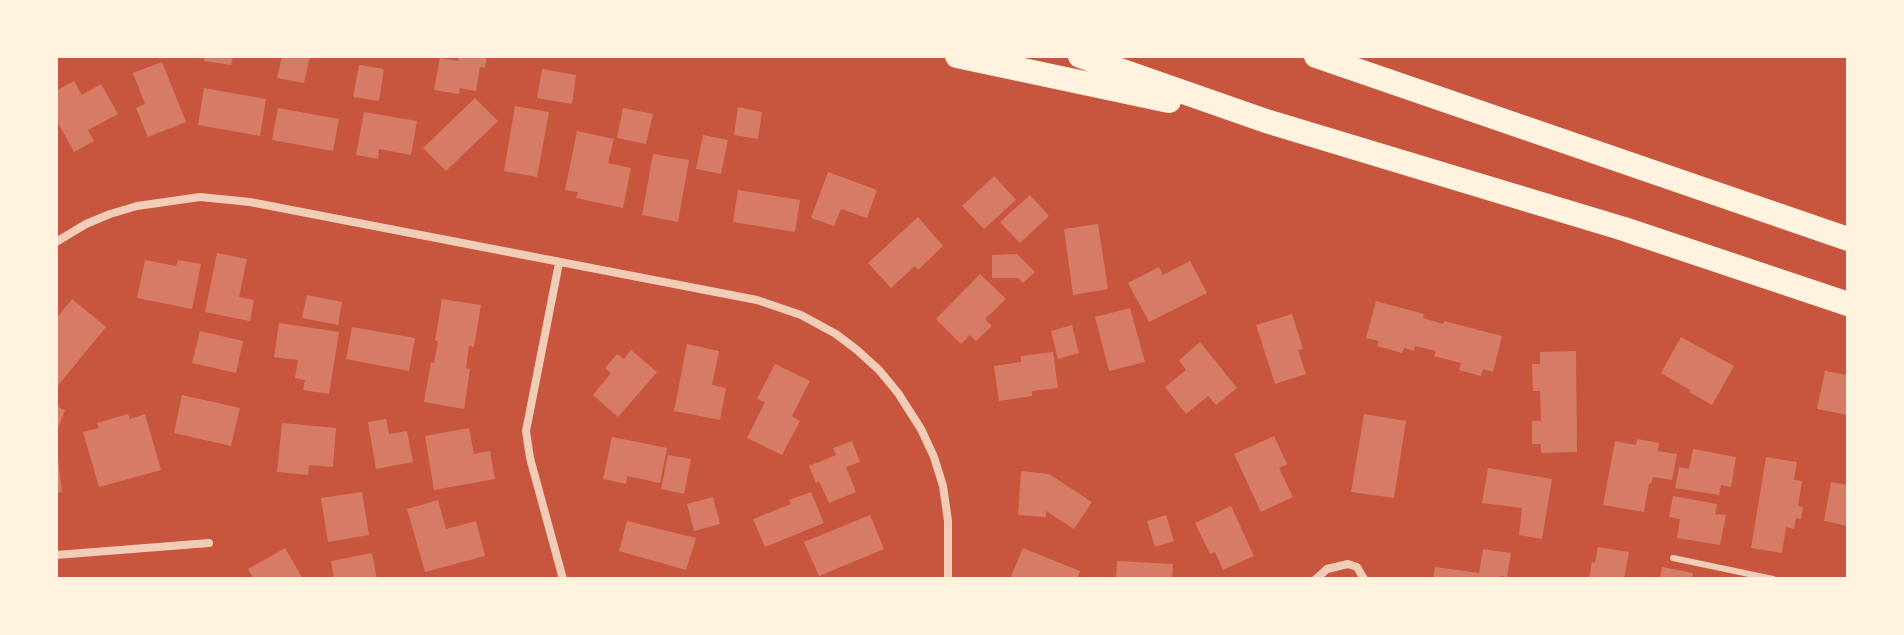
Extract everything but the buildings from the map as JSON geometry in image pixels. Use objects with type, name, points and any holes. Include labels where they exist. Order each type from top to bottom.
[{"type":"highway","points":[[957,56],[1266,121]]},
{"type":"highway","points":[[1080,56],[1266,121],[1624,229],[1848,304]]},
{"type":"highway","points":[[1316,56],[1848,239]]},
{"type":"street","points":[[56,242],[110,214],[137,206],[200,197],[250,202],[757,300],[801,315],[836,334],[879,370],[921,429],[943,486],[948,521],[948,579]]},
{"type":"street","points":[[559,263],[526,431],[530,458],[563,579]]},
{"type":"street","points":[[56,555],[209,543]]},
{"type":"street","points":[[1316,579],[1327,569],[1348,564],[1357,567],[1364,579]]},
{"type":"lane","points":[[1673,558],[1773,579]]}]
